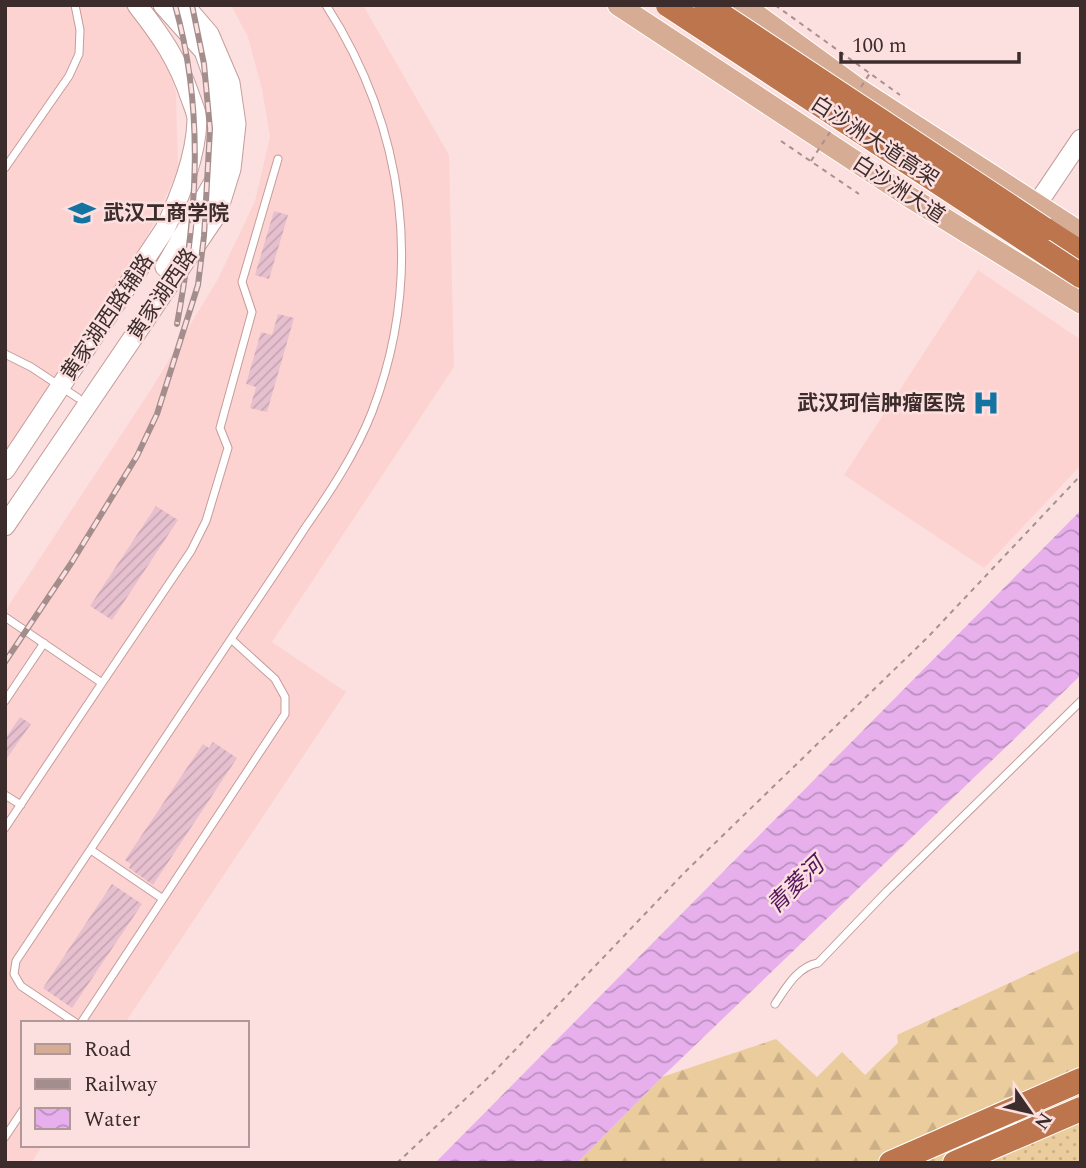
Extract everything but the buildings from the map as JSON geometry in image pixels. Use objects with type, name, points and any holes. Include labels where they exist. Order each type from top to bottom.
[{"type":"highway","name":"白沙洲大道高架","points":[[668,5],[1081,276]]},
{"type":"highway","name":"白沙洲大道高架","points":[[706,5],[1081,253]]},
{"type":"highway","points":[[891,1163],[1081,1080]]},
{"type":"highway","points":[[955,1163],[1081,1109]]},
{"type":"main road","name":"黄家湖西路辅路","points":[[5,470],[165,229],[181,194],[188,170],[197,118],[182,70],[165,40],[137,5]]},
{"type":"main road","name":"黄家湖西路","points":[[5,505],[174,254],[215,180],[221,147],[214,79],[204,51],[163,5]]},
{"type":"main road","name":"黄家湖西路","points":[[5,526],[217,214],[231,169],[236,124],[230,83],[209,34],[184,5]]},
{"type":"main road","name":"白沙洲大道","points":[[618,5],[908,196],[1081,303]]},
{"type":"main road","points":[[743,5],[857,88],[1081,233]]},
{"type":"main road","points":[[1002,255],[1081,139]]},
{"type":"lane","points":[[5,168],[69,76],[79,54],[80,30],[75,5]]},
{"type":"lane","points":[[72,1021],[21,986],[14,974],[16,961],[333,487],[371,413],[396,323],[402,228],[395,170],[377,105],[360,66],[326,5]]},
{"type":"lane","points":[[5,828],[191,551],[206,521],[228,448],[220,428],[253,312],[243,282],[278,159]]},
{"type":"lane","points":[[5,354],[31,367],[78,398]]},
{"type":"lane","points":[[5,617],[102,683]]},
{"type":"lane","points":[[82,1021],[285,714],[285,696],[275,679],[232,639]]},
{"type":"lane","points":[[5,701],[44,643]]},
{"type":"lane","points":[[775,1004],[793,979],[809,965],[818,964],[887,891],[1081,701]]},
{"type":"lane","points":[[5,795],[21,805]]},
{"type":"lane","points":[[91,850],[163,899]]},
{"type":"lane","points":[[5,1137],[21,1114]]},
{"type":"path","points":[[775,5],[908,101]]},
{"type":"path","points":[[781,141],[859,194]]},
{"type":"path","points":[[397,1163],[492,1074],[685,872],[927,638],[1081,474]]},
{"type":"shaded area","name":"武汉工商学院","points":[[5,5],[139,5],[149,16],[176,92],[178,170],[138,256],[5,453]]},
{"type":"shaded area","points":[[231,5],[363,5],[449,155],[454,367],[272,642],[346,692],[126,1021],[21,1021],[21,1147],[42,1147],[31,1163],[5,1163],[5,611],[150,391],[218,279],[255,201],[270,137],[262,89],[248,37]]},
{"type":"shaded area","name":"武汉珂信肿瘤医院","points":[[978,270],[1081,340],[1081,465],[984,568],[844,475]]},
{"type":"green space","points":[[1081,950],[1081,1121],[979,1163],[577,1163],[662,1077],[776,1039],[817,1077],[842,1052],[865,1075],[898,1043],[897,1035]]},
{"type":"green space","points":[[1081,1121],[1081,1163],[979,1163]]},
{"type":"water","name":"青菱河","points":[[1081,510],[1081,675],[662,1077],[577,1163],[435,1163]]},
{"type":"railway","points":[[175,5],[191,85],[195,164],[189,244],[177,324]]},
{"type":"railway","points":[[5,662],[72,562],[137,456],[157,414],[198,285],[204,236],[210,129],[204,64],[192,5]]},
{"type":"place","name":"武汉工商学院","points":[[82,213]]},
{"type":"place","name":"武汉珂信肿瘤医院","points":[[986,403]]}]
